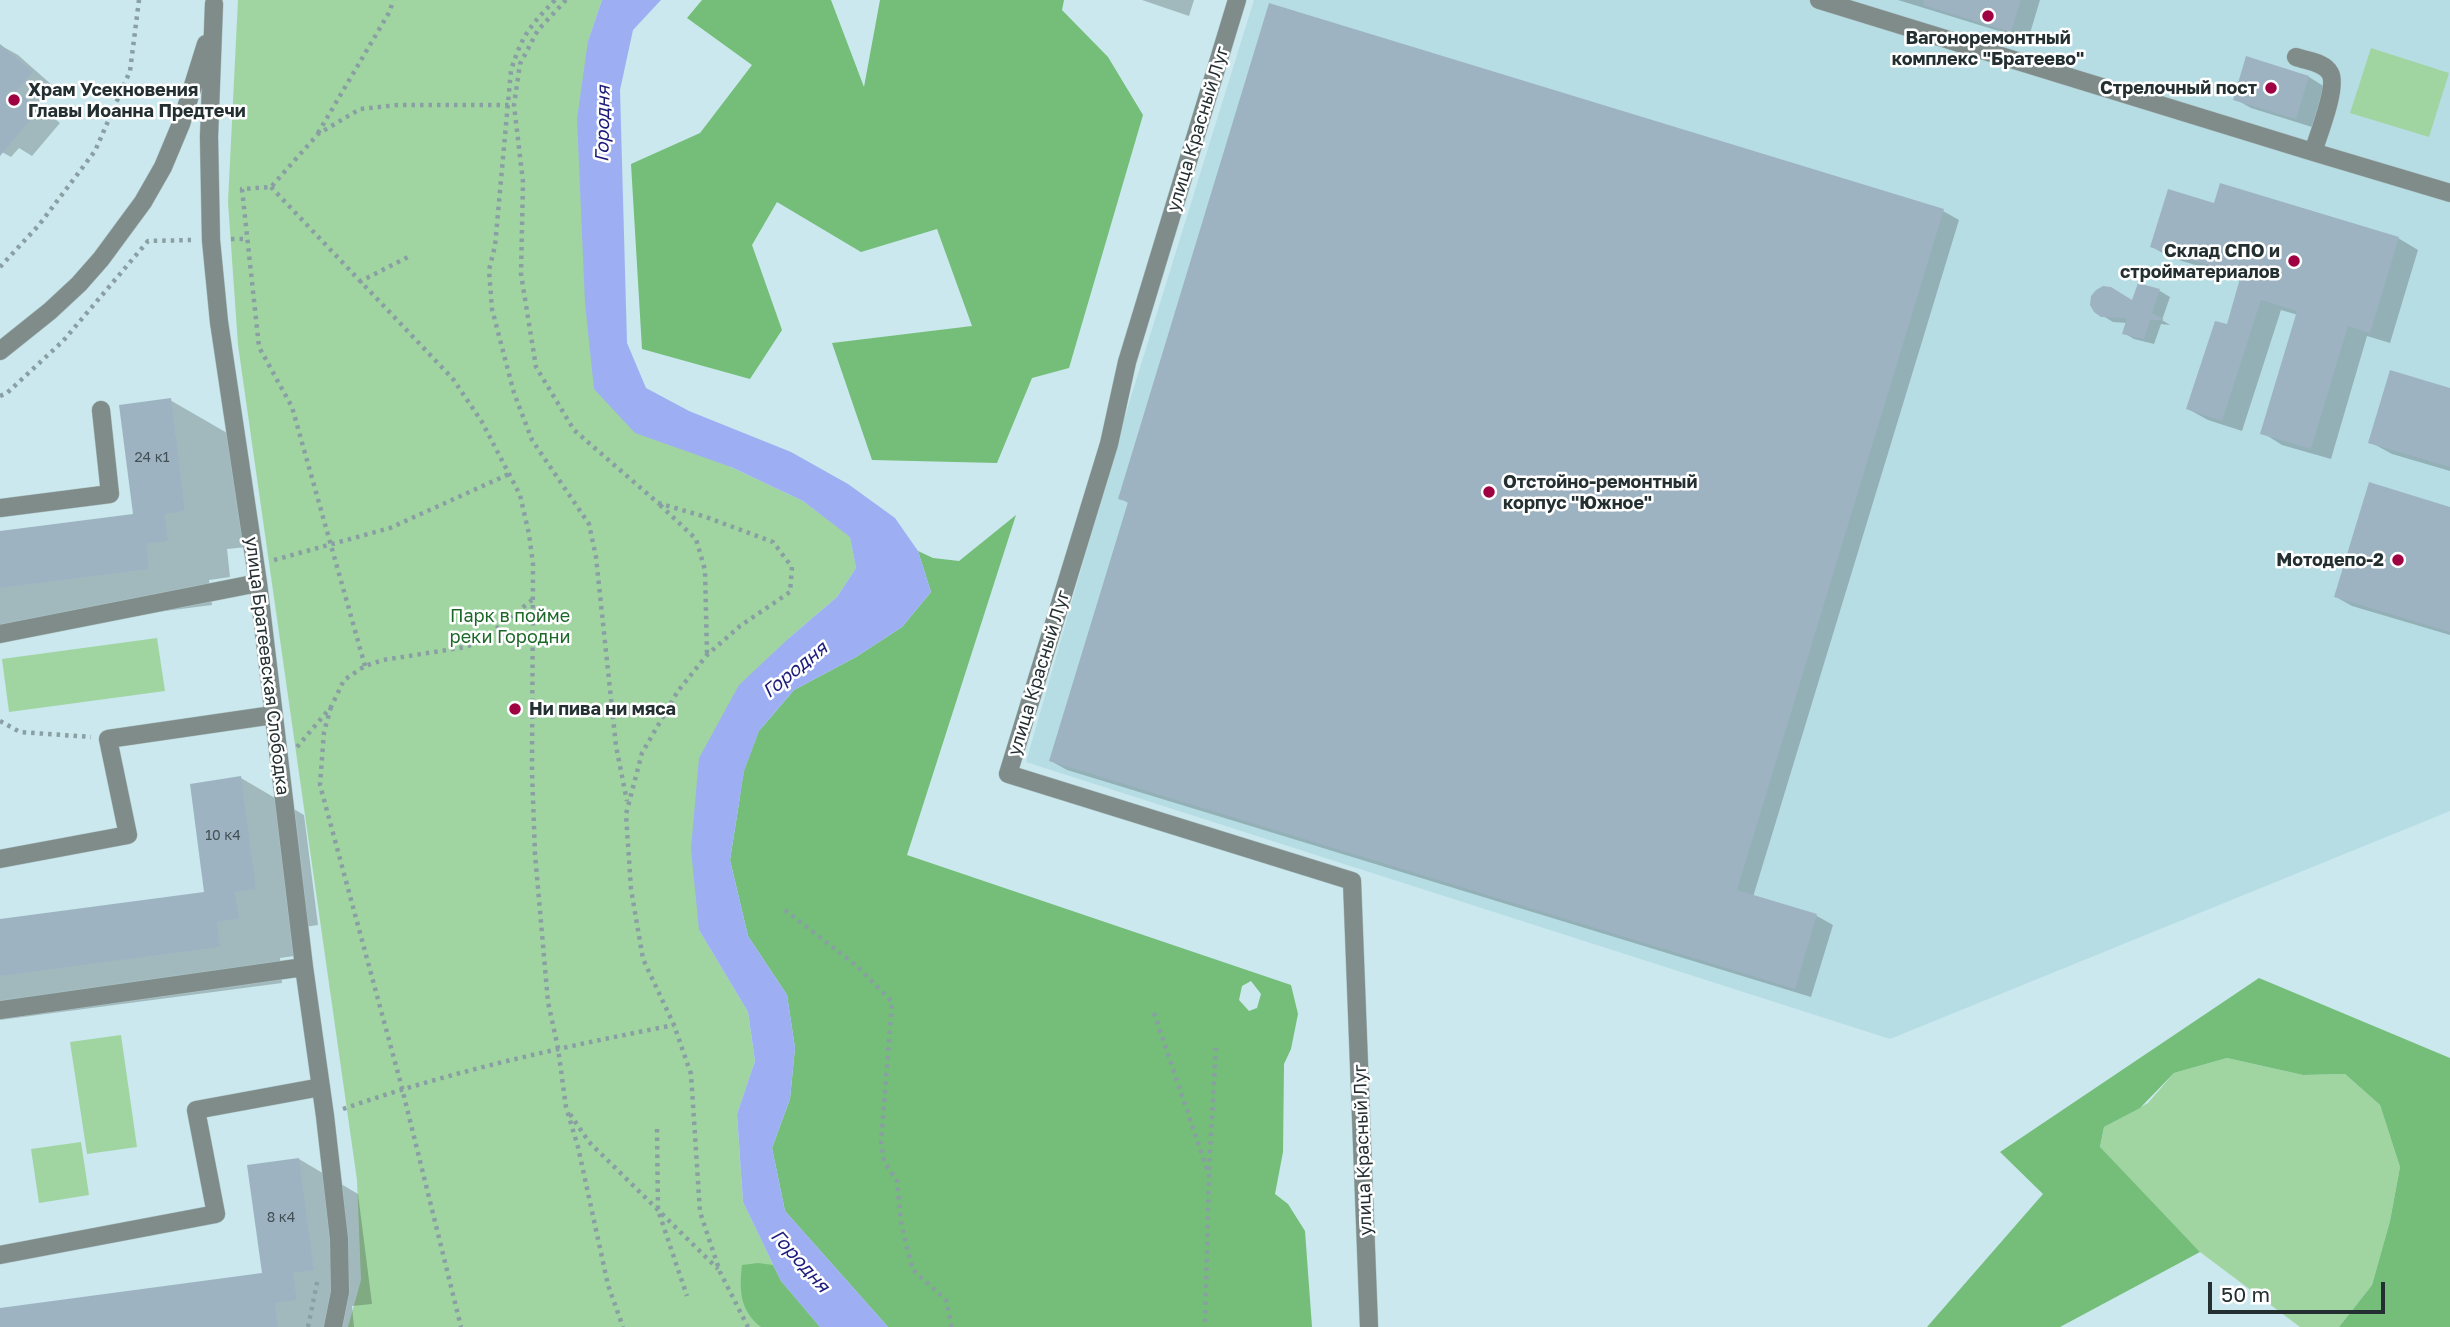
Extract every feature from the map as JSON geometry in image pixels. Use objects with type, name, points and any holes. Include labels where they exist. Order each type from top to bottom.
[{"type":"street","name":"улица Красный Луг","points":[[1237,0],[1126,362],[1109,444],[1009,774],[1352,881],[1369,1327]]},
{"type":"street","points":[[1819,0],[2450,193]]},
{"type":"street","points":[[0,351],[79,284],[143,202],[163,166],[181,124],[205,50],[214,2]]},
{"type":"street","name":"улица Братеевская Слободка","points":[[214,2],[209,137],[211,240],[219,322],[257,574],[339,1239],[340,1292],[333,1327]]},
{"type":"street","points":[[2296,57],[2322,65],[2331,74],[2333,86],[2313,152]]},
{"type":"street","points":[[0,508],[110,494],[101,410]]},
{"type":"street","points":[[0,634],[257,574]]},
{"type":"street","points":[[0,859],[128,835],[108,739],[273,715]]},
{"type":"street","points":[[0,1010],[304,967]]},
{"type":"street","points":[[0,1255],[216,1214],[196,1110],[321,1087]]},
{"type":"path","points":[[0,267],[39,225],[94,151],[130,71],[139,0]]},
{"type":"path","points":[[365,666],[292,407],[259,347],[242,189],[271,187],[318,134],[390,11],[393,0]]},
{"type":"path","points":[[555,0],[530,26],[511,70],[495,246],[489,270],[492,309],[514,393],[532,440],[589,524],[596,557],[616,746],[627,802]]},
{"type":"path","points":[[566,0],[538,30],[520,64],[514,105],[523,182],[521,274],[536,367],[574,430],[696,539],[705,570],[707,655]]},
{"type":"path","points":[[318,134],[359,110],[398,105],[514,105]]},
{"type":"path","points":[[271,187],[453,379],[482,422],[520,495],[530,534],[533,564],[532,771],[535,854],[548,1002],[566,1107],[578,1147],[608,1285],[623,1327]]},
{"type":"path","points":[[0,396],[7,393],[63,341],[148,241],[211,240]]},
{"type":"path","points":[[359,282],[410,256]]},
{"type":"path","points":[[257,574],[390,528],[509,474]]},
{"type":"path","points":[[657,503],[706,517],[773,542],[792,567],[790,592],[740,626],[707,655],[678,691],[642,753],[626,814],[631,889],[643,959],[674,1025],[691,1074],[700,1212],[720,1272],[748,1327]]},
{"type":"path","points":[[461,1327],[401,1088],[320,785],[324,732],[344,680],[365,666],[383,660],[466,648],[481,642],[531,600]]},
{"type":"path","points":[[289,755],[331,708]]},
{"type":"path","points":[[0,721],[20,732],[108,739]]},
{"type":"path","points":[[785,910],[858,967],[892,1002],[881,1143],[884,1161],[897,1181],[901,1222],[912,1269],[946,1300],[952,1327]]},
{"type":"path","points":[[1154,1013],[1209,1175]]},
{"type":"path","points":[[325,1116],[401,1088],[558,1048],[674,1025]]},
{"type":"path","points":[[1205,1327],[1216,1046]]},
{"type":"path","points":[[566,1107],[589,1142],[720,1272]]},
{"type":"path","points":[[657,1129],[658,1210],[687,1296]]},
{"type":"shaded area","points":[[1254,0],[2450,0],[2450,811],[1890,1039],[1026,762],[1125,416]]},
{"type":"green space","name":"Парк в пойме реки Городни","points":[[238,0],[602,0],[588,41],[594,389],[731,467],[803,501],[850,536],[856,568],[837,597],[789,638],[699,930],[748,1012],[755,1061],[737,1114],[743,1202],[781,1281],[820,1327],[348,1327],[361,1280],[357,1180],[238,345],[228,202]]},
{"type":"green space","points":[[702,0],[831,0],[864,87],[880,0],[1064,0],[1062,10],[1108,57],[1143,115],[1069,368],[1032,378],[997,463],[872,460],[832,343],[972,326],[937,229],[861,252],[777,202],[752,245],[782,330],[750,379],[642,349],[631,164],[700,133],[752,65],[687,18]]},
{"type":"green space","points":[[2371,48],[2449,73],[2429,137],[2350,113]]},
{"type":"green space","points":[[1016,515],[907,855],[1291,985],[1298,1014],[1291,1049],[1284,1064],[1283,1152],[1275,1194],[1288,1204],[1305,1231],[1312,1327],[888,1327],[785,1211],[772,1148],[790,1099],[795,1048],[787,995],[748,936],[730,860],[744,771],[759,731],[794,690],[856,657],[902,627],[931,592],[918,551],[933,558],[959,561]],"holes":[[[1251,981],[1261,994],[1257,1008],[1249,1011],[1239,1000],[1242,986]]]},
{"type":"green space","points":[[157,638],[165,691],[9,712],[2,659]]},
{"type":"green space","points":[[2259,978],[2450,1058],[2450,1327],[2339,1327],[2372,1285],[2390,1221],[2400,1167],[2380,1105],[2345,1074],[2303,1075],[2227,1058],[2174,1073],[2140,1108],[2104,1127],[2100,1147],[2200,1252],[2060,1327],[1927,1327],[2043,1194],[2000,1152]]},
{"type":"green space","points":[[121,1035],[137,1147],[87,1154],[70,1042]]},
{"type":"green space","points":[[2227,1058],[2303,1075],[2345,1074],[2380,1105],[2400,1167],[2390,1221],[2372,1285],[2339,1327],[2300,1327],[2200,1252],[2100,1148],[2104,1127],[2148,1103],[2174,1073]]},
{"type":"green space","points":[[81,1142],[89,1195],[39,1203],[31,1149]]},
{"type":"green space","points":[[742,1265],[773,1265],[781,1281],[820,1327],[761,1327],[754,1321],[742,1299],[741,1274]]},
{"type":"water","name":"Городня","points":[[602,0],[661,0],[633,30],[620,90],[627,343],[646,388],[689,411],[791,452],[848,484],[895,518],[918,551],[931,592],[902,627],[856,657],[794,690],[759,731],[744,771],[730,860],[748,936],[787,995],[795,1048],[790,1099],[772,1148],[785,1211],[888,1327],[820,1327],[781,1281],[743,1202],[737,1114],[755,1061],[748,1012],[699,930],[691,849],[699,758],[739,685],[837,597],[856,568],[850,537],[803,501],[731,467],[635,433],[594,389],[585,303],[577,119],[588,41]]},
{"type":"building","name":"Вагоноремонтный комплекс \"Братеево\"","points":[[1924,0],[2021,0],[2011,32],[1923,5]]},
{"type":"building","name":"Отстойно-ремонтный корпус \"Южное\"","points":[[1269,3],[1944,209],[1737,890],[1817,914],[1795,989],[1049,761],[1128,502],[1118,499]]},
{"type":"building","name":"Храм Усекновения Главы Иоанна Предтечи","points":[[0,44],[33,72],[17,91],[39,110],[0,156]]},
{"type":"building","name":"Стрелочный пост","points":[[2246,56],[2309,76],[2296,119],[2233,100]]},
{"type":"building","name":"Склад СПО и стройматериалов","points":[[2220,183],[2399,237],[2370,333],[2348,326],[2311,449],[2260,434],[2297,311],[2261,300],[2222,421],[2186,409],[2215,321],[2227,324],[2241,275],[2150,247],[2168,189],[2214,203]]},
{"type":"building","points":[[2138,283],[2160,289],[2152,313],[2164,320],[2150,320],[2144,339],[2122,334],[2127,318],[2101,317],[2090,305],[2091,296],[2103,286],[2111,287],[2132,300]]},
{"type":"building","points":[[2390,370],[2450,388],[2450,467],[2368,443]]},
{"type":"building","points":[[171,398],[185,511],[165,514],[168,541],[146,544],[149,569],[0,588],[0,531],[133,514],[119,405]]},
{"type":"building","name":"Мотодепо-2","points":[[2369,482],[2450,507],[2450,632],[2334,597]]},
{"type":"building","points":[[241,776],[256,889],[235,892],[239,919],[217,922],[220,947],[0,976],[0,919],[204,892],[190,784]]},
{"type":"building","points":[[299,1158],[314,1270],[293,1273],[297,1300],[275,1303],[278,1327],[0,1327],[0,1308],[262,1273],[247,1165]]},
{"type":"place","name":"Вагоноремонтный комплекс \"Братеево\"","points":[[1988,16]]},
{"type":"place","name":"Стрелочный пост","points":[[2271,88]]},
{"type":"place","name":"Храм Усекновения Главы Иоанна Предтечи","points":[[14,100]]},
{"type":"place","name":"Склад СПО и стройматериалов","points":[[2294,261]]},
{"type":"place","name":"Отстойно-ремонтный корпус \"Южное\"","points":[[1489,492]]},
{"type":"place","name":"Мотодепо-2","points":[[2398,560]]},
{"type":"place","name":"Ни пива ни мяса","points":[[515,709]]}]
